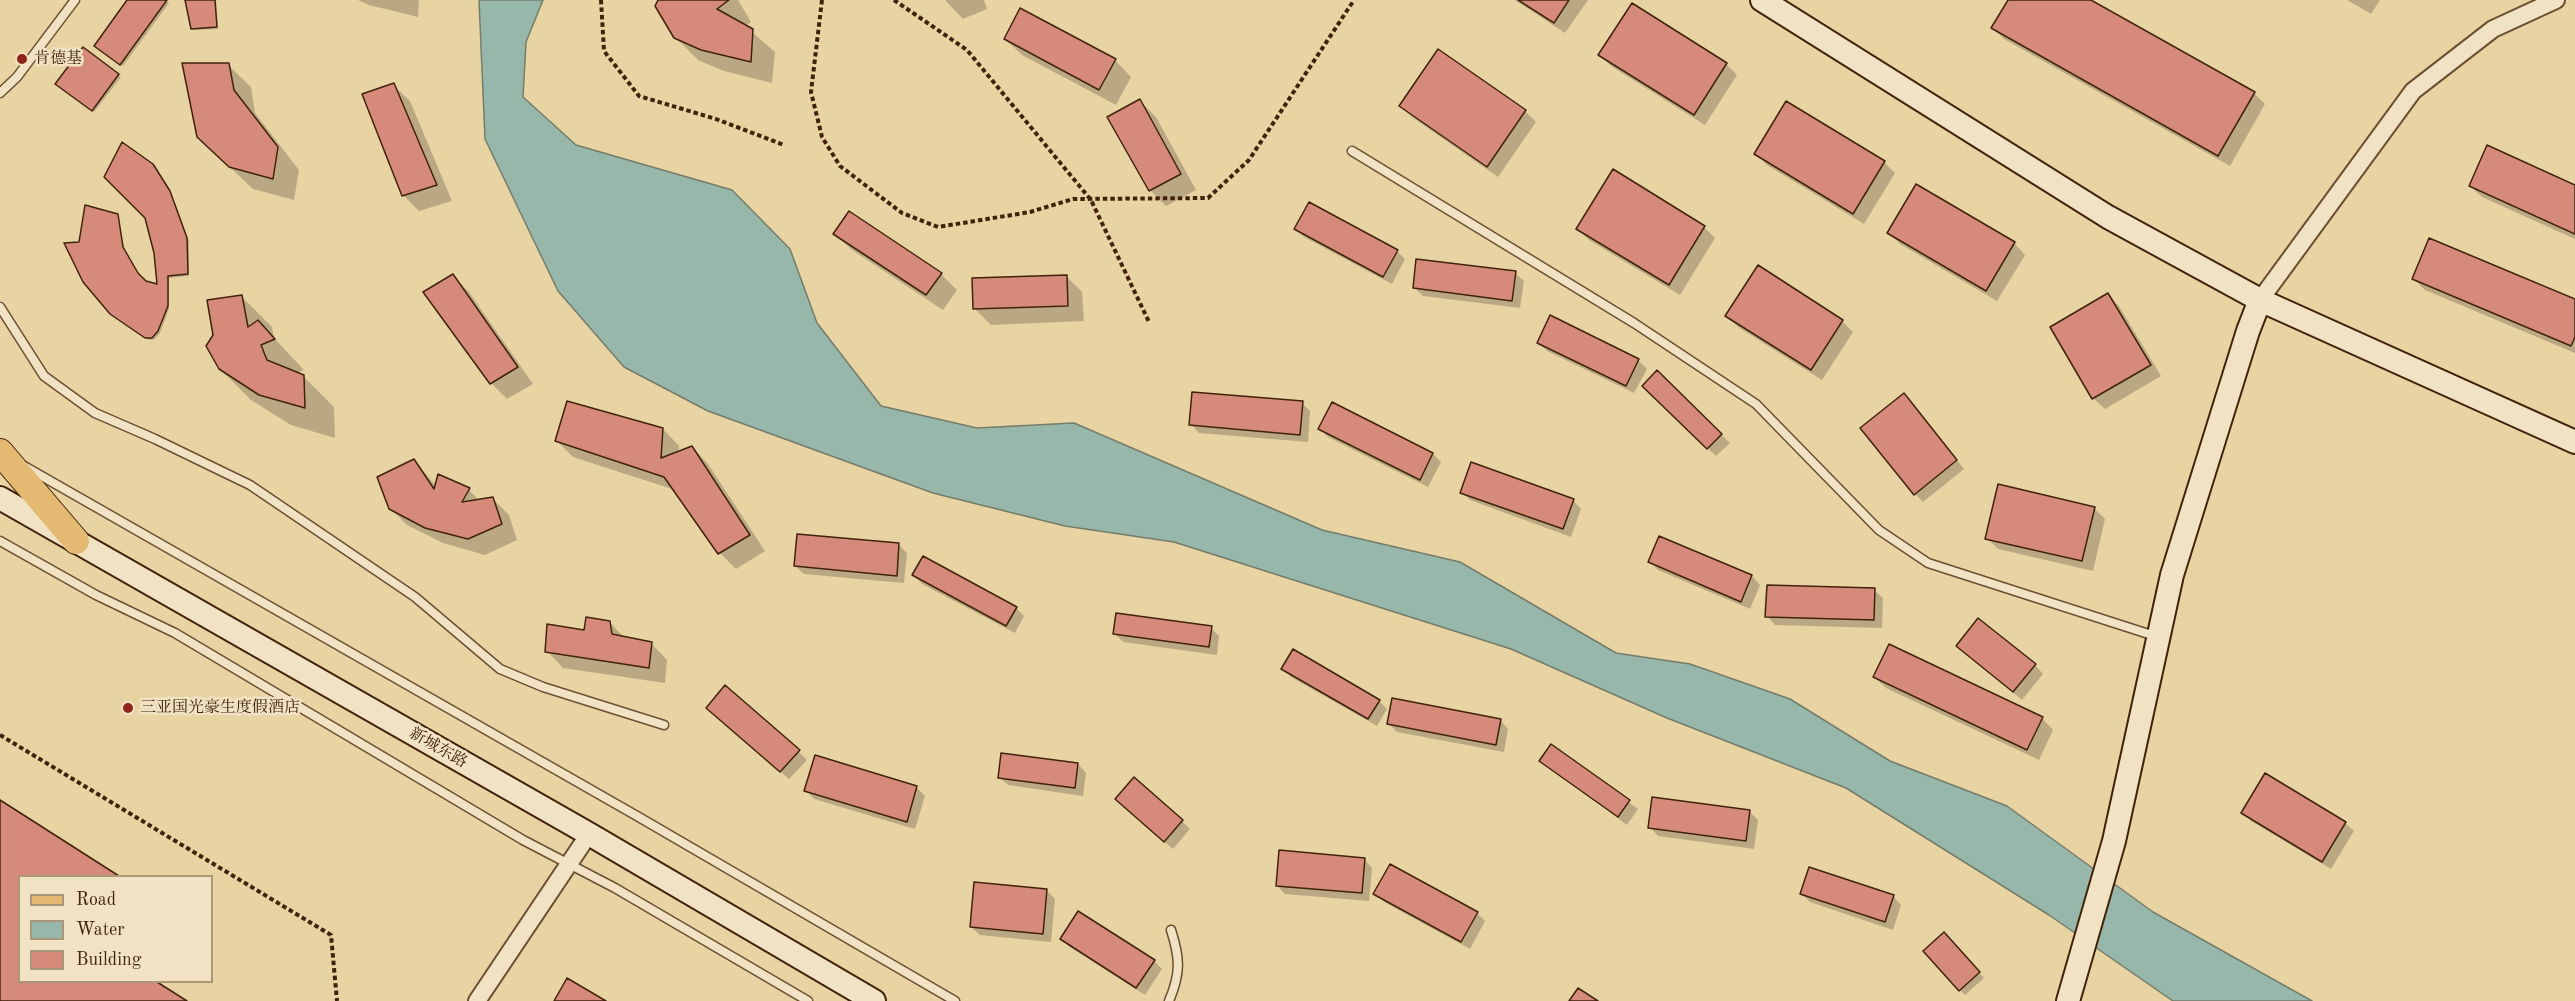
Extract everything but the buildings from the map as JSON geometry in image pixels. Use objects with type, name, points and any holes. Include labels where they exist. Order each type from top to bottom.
[{"type":"main road","points":[[2,453],[76,541]]},
{"type":"street","points":[[1762,0],[2108,217],[2260,300],[2575,442]]},
{"type":"street","points":[[2068,1001],[2114,841],[2172,575],[2248,331],[2260,300],[2413,91],[2493,29],[2556,0]]},
{"type":"street","name":"新城东路","points":[[0,498],[589,834],[874,1001]]},
{"type":"street","points":[[477,1001],[589,834]]},
{"type":"lane","points":[[0,96],[75,0]]},
{"type":"lane","points":[[1352,151],[1634,323],[1756,404],[1879,530],[1928,563],[2158,637]]},
{"type":"lane","points":[[0,307],[44,376],[94,413],[155,439],[250,485],[415,597],[500,669],[543,687],[664,725]]},
{"type":"lane","points":[[2,453],[627,810],[955,1001]]},
{"type":"lane","points":[[0,541],[96,595],[176,633],[523,840],[615,888],[808,1001]]},
{"type":"lane","points":[[1170,1001],[1176,986],[1180,958],[1171,930]]},
{"type":"path","points":[[601,0],[604,51],[639,96],[716,119],[784,145]]},
{"type":"path","points":[[822,0],[811,92],[822,137],[840,166],[871,192],[902,213],[938,227],[1030,212],[1073,199],[1208,198],[1249,160],[1354,0]]},
{"type":"path","points":[[894,0],[967,50],[1091,200],[1149,322]]},
{"type":"path","points":[[0,735],[331,936],[337,1001]]},
{"type":"water","points":[[479,0],[543,0],[526,42],[523,97],[576,145],[732,190],[790,249],[817,323],[881,406],[977,428],[1074,423],[1322,530],[1460,562],[1616,653],[1690,664],[1790,699],[1890,761],[2007,806],[2153,912],[2312,1001],[2173,1001],[2049,915],[1846,788],[1667,718],[1511,649],[1174,542],[1065,526],[933,493],[708,411],[624,367],[558,291],[485,139]]},
{"type":"place","name":"肯德基","points":[[22,59]]},
{"type":"place","name":"三亚国光豪生度假酒店","points":[[128,708]]}]
